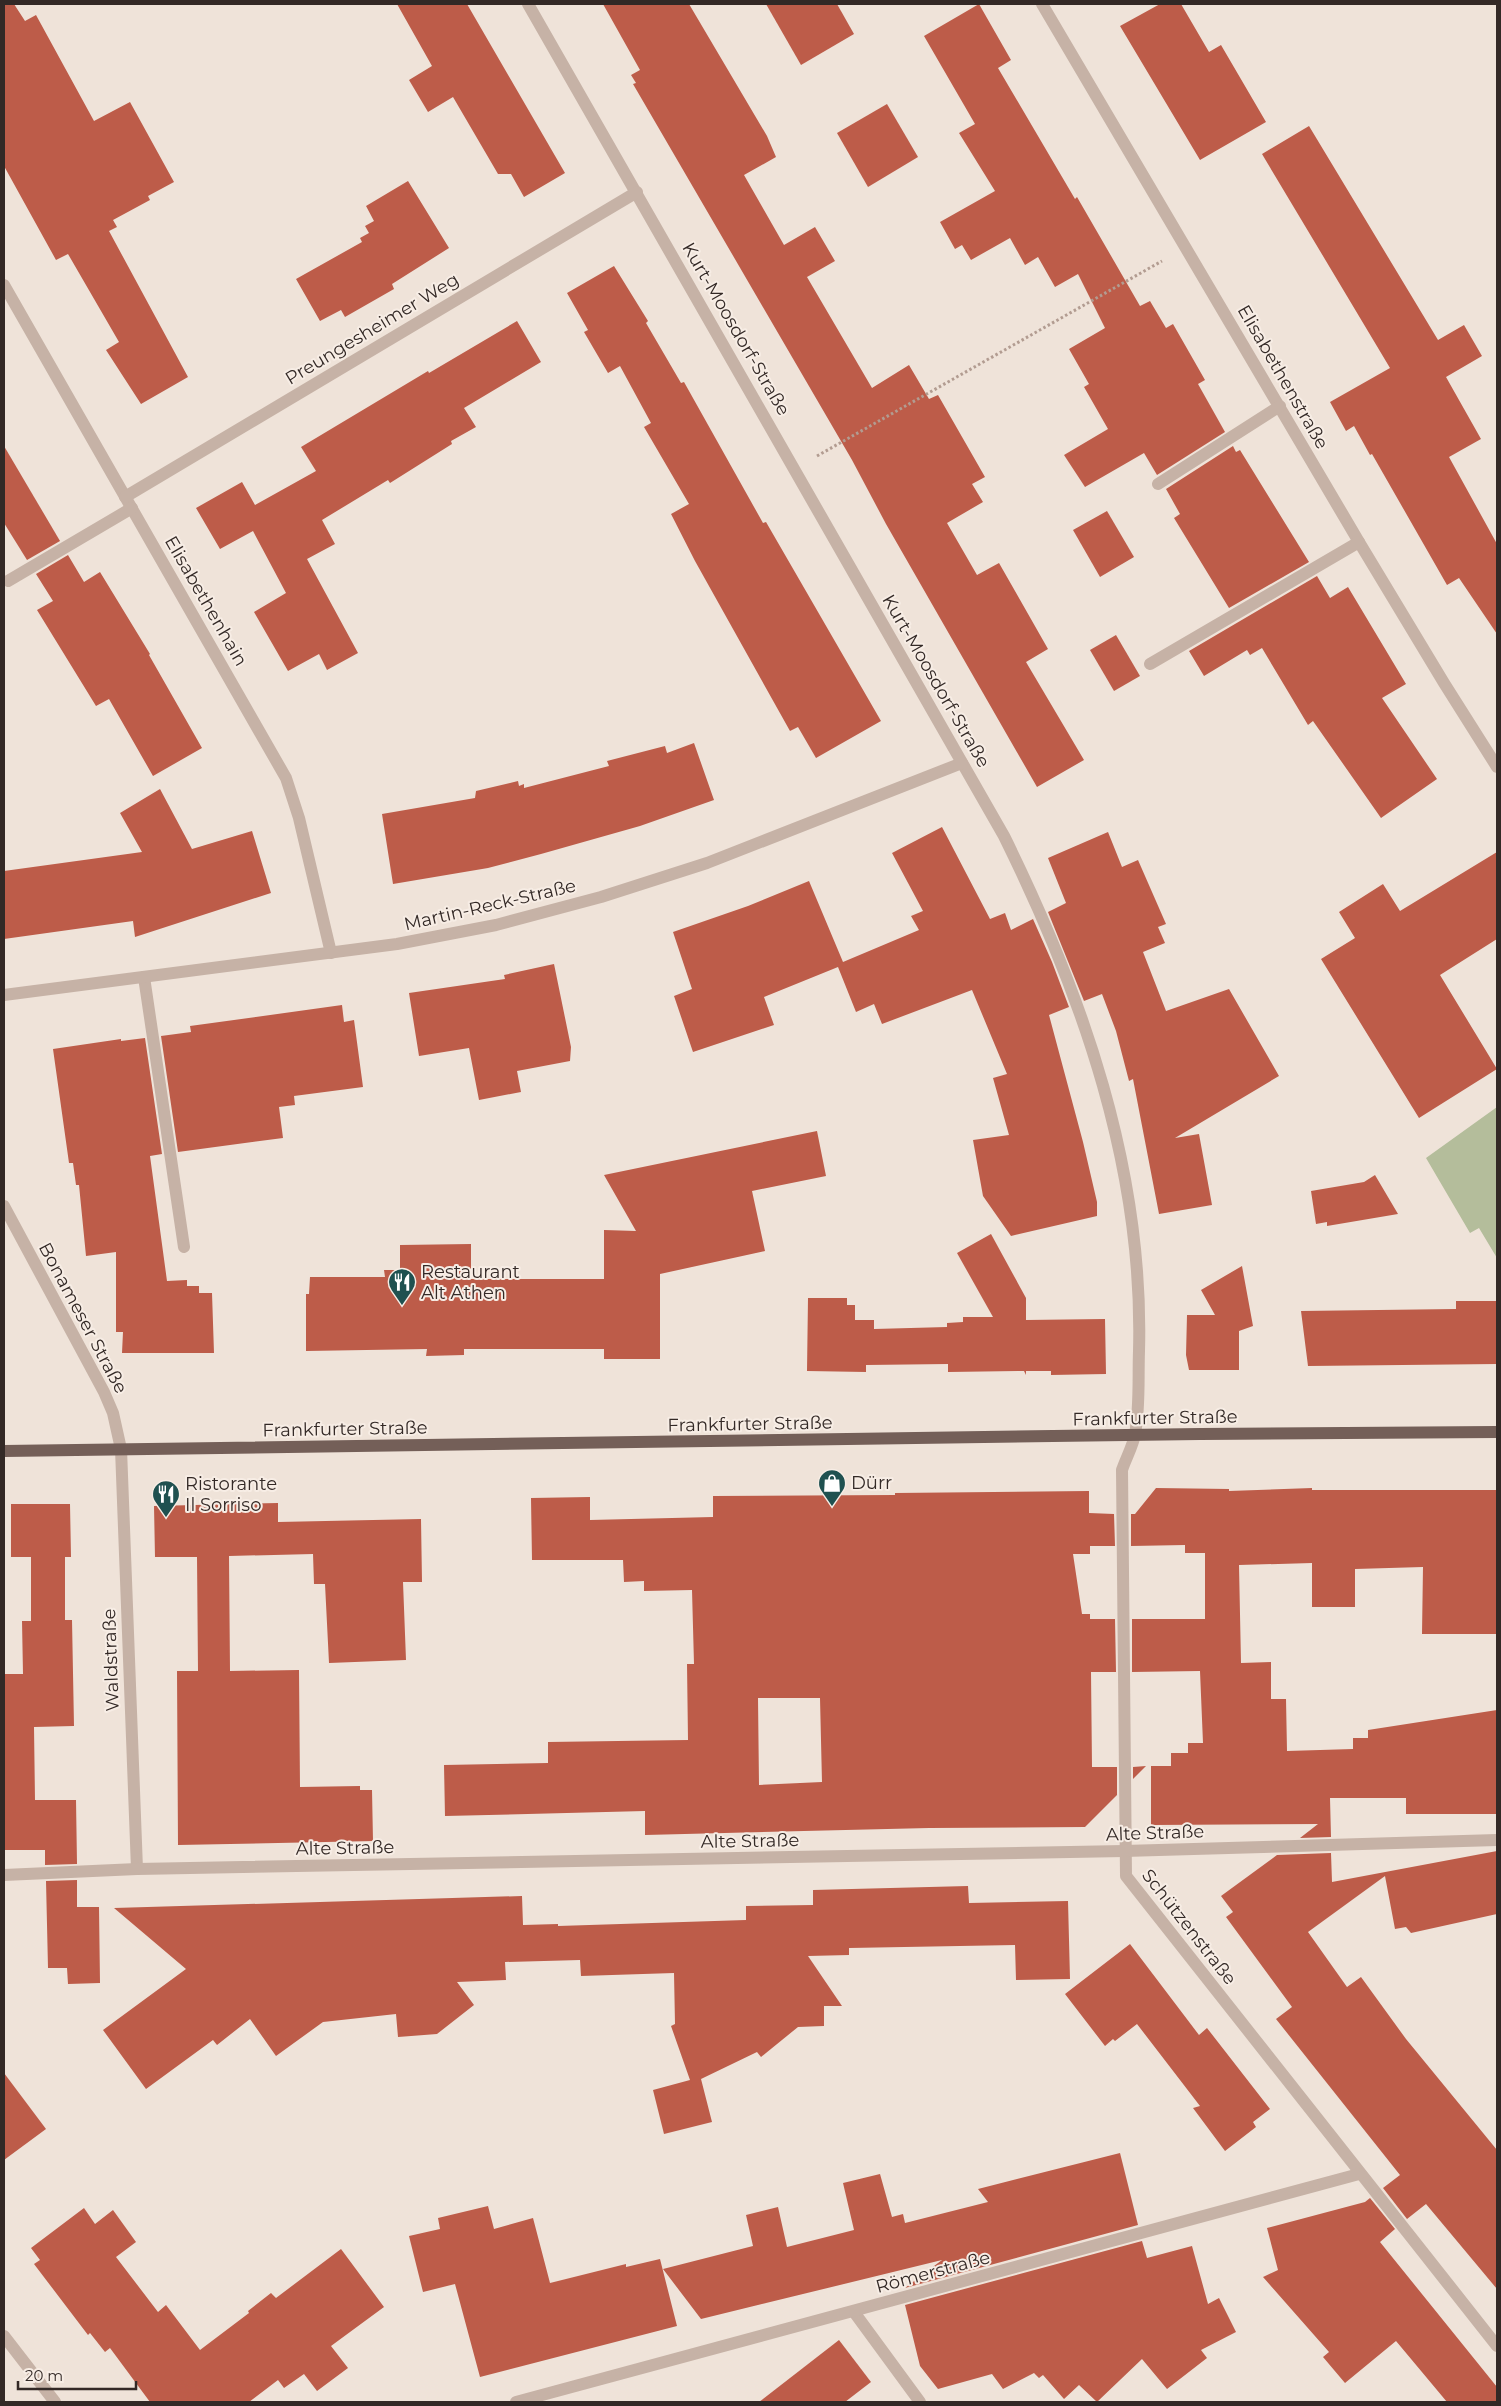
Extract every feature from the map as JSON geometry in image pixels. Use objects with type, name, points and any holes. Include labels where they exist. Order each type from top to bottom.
[{"type":"main road","name":"Frankfurter Straße","points":[[4,1451],[1497,1432]]},
{"type":"street","name":"Kurt-Moosdorf-Straße","points":[[528,4],[1004,836],[1032,893],[1073,992],[1101,1075],[1122,1166],[1137,1269],[1140,1306],[1135,1436]]},
{"type":"street","name":"Elisabethenstraße","points":[[1042,4],[1359,542],[1497,767]]},
{"type":"street","name":"Preungesheimer Weg","points":[[125,497],[637,192]]},
{"type":"street","name":"Elisabethenhain","points":[[4,285],[286,778],[299,818],[331,953]]},
{"type":"street","points":[[1158,484],[1280,406]]},
{"type":"street","points":[[8,582],[132,508]]},
{"type":"street","points":[[1150,664],[1359,542]]},
{"type":"street","name":"Martin-Reck-Straße","points":[[4,995],[397,944],[496,925],[601,897],[707,863],[962,763]]},
{"type":"street","points":[[144,977],[184,1247]]},
{"type":"street","name":"Bonameser Straße","points":[[4,1206],[104,1392],[113,1413],[121,1449]]},
{"type":"street","name":"Schützenstraße","points":[[1135,1436],[1122,1470],[1124,1851],[1126,1876],[1497,2346]]},
{"type":"street","name":"Waldstraße","points":[[121,1449],[137,1869]]},
{"type":"street","name":"Alte Straße","points":[[4,1875],[137,1869],[1124,1851],[1497,1840]]},
{"type":"street","name":"Römerstraße","points":[[516,2402],[1360,2174]]},
{"type":"street","points":[[854,2312],[920,2402]]},
{"type":"street","points":[[4,2336],[55,2402]]},
{"type":"path","points":[[795,469],[1186,247]]},
{"type":"green space","points":[[1497,1107],[1497,1258],[1479,1228],[1470,1233],[1426,1158]]},
{"type":"building","points":[[4,4],[14,4],[25,21],[36,15],[94,121],[130,102],[174,182],[148,196],[150,200],[113,220],[117,227],[109,231],[188,377],[141,404],[106,350],[119,342],[68,254],[56,260],[4,166]]},
{"type":"building","points":[[397,4],[467,4],[565,173],[524,197],[511,174],[498,174],[453,97],[428,112],[409,80],[432,66]]},
{"type":"building","points":[[603,4],[689,4],[767,136],[776,157],[744,175],[784,245],[815,227],[835,261],[807,277],[872,388],[909,365],[929,399],[938,395],[985,477],[972,484],[983,502],[947,523],[977,575],[999,563],[1048,649],[1026,662],[1084,760],[1037,787],[886,524],[852,460],[633,84],[636,83],[631,75],[640,70]]},
{"type":"building","points":[[766,4],[837,4],[854,34],[801,65]]},
{"type":"building","points":[[979,4],[1011,60],[998,68],[1075,199],[1077,197],[1140,306],[1150,301],[1166,328],[1173,324],[1205,380],[1198,384],[1225,432],[1157,475],[1144,453],[1085,487],[1064,455],[1108,429],[1084,387],[1089,384],[1069,349],[1105,328],[1078,274],[1055,287],[1038,257],[1025,265],[1010,238],[971,260],[962,245],[955,249],[940,222],[995,191],[959,133],[975,124],[924,36]]},
{"type":"building","points":[[1160,4],[1181,4],[1209,52],[1221,45],[1266,122],[1200,160],[1120,26]]},
{"type":"building","points":[[887,104],[918,157],[868,187],[837,133]]},
{"type":"building","points":[[1309,126],[1438,340],[1464,325],[1482,356],[1446,377],[1481,439],[1449,457],[1497,544],[1497,634],[1459,578],[1447,585],[1372,454],[1370,455],[1354,426],[1346,431],[1330,402],[1390,368],[1262,154]]},
{"type":"building","points":[[408,181],[449,248],[392,284],[394,289],[345,317],[341,310],[320,321],[296,279],[362,242],[360,238],[369,233],[365,226],[374,221],[366,206]]},
{"type":"building","points":[[614,266],[648,321],[646,323],[681,383],[684,382],[763,523],[766,522],[881,721],[816,758],[798,727],[790,731],[695,561],[671,514],[689,504],[644,427],[651,423],[620,366],[608,373],[584,332],[588,330],[567,293]]},
{"type":"building","points":[[517,321],[541,362],[464,408],[476,427],[451,441],[452,444],[390,483],[388,480],[322,520],[335,544],[307,559],[358,653],[327,670],[319,654],[288,671],[254,612],[286,593],[253,531],[220,549],[196,508],[242,482],[255,505],[316,471],[301,447],[428,371],[429,373]]},
{"type":"building","points":[[4,446],[60,541],[27,560],[4,523]]},
{"type":"building","points":[[1233,446],[1236,452],[1240,450],[1309,562],[1229,608],[1174,518],[1180,514],[1166,489]]},
{"type":"building","points":[[1107,511],[1134,557],[1100,577],[1073,530]]},
{"type":"building","points":[[68,555],[84,582],[100,572],[150,654],[202,748],[153,776],[109,699],[96,706],[37,610],[53,601],[36,574]]},
{"type":"building","points":[[1317,576],[1330,598],[1348,587],[1406,684],[1382,698],[1437,779],[1381,818],[1313,721],[1308,725],[1262,648],[1250,655],[1247,650],[1204,676],[1189,651]]},
{"type":"building","points":[[1116,635],[1140,676],[1114,691],[1090,650]]},
{"type":"building","points":[[694,743],[714,800],[640,826],[488,868],[393,884],[382,814],[475,798],[476,791],[518,781],[519,786],[524,784],[524,788],[609,766],[607,761],[665,746],[667,753]]},
{"type":"building","points":[[160,789],[192,849],[252,831],[271,893],[135,937],[133,921],[4,939],[4,871],[142,852],[120,813]]},
{"type":"building","points":[[942,827],[990,919],[1005,913],[1011,930],[1033,919],[1052,962],[1069,1007],[1049,1015],[1083,1142],[1097,1202],[1097,1216],[1011,1236],[983,1196],[973,1140],[1009,1135],[993,1078],[1007,1074],[972,990],[882,1024],[874,1004],[856,1012],[838,967],[764,997],[774,1025],[693,1052],[674,996],[692,989],[673,932],[748,906],[809,881],[843,962],[919,930],[911,916],[923,911],[892,853]]},
{"type":"building","points":[[1108,832],[1122,867],[1138,860],[1166,924],[1158,927],[1165,943],[1143,952],[1166,1011],[1229,989],[1279,1076],[1175,1138],[1199,1134],[1212,1205],[1159,1214],[1133,1079],[1129,1081],[1116,1031],[1102,994],[1084,1001],[1048,912],[1066,903],[1048,858]]},
{"type":"building","points":[[1497,852],[1497,939],[1440,975],[1497,1069],[1419,1118],[1321,959],[1355,938],[1339,912],[1383,884],[1400,911]]},
{"type":"building","points":[[554,964],[571,1047],[570,1061],[517,1071],[521,1092],[479,1100],[469,1048],[419,1056],[409,993],[505,979],[504,975]]},
{"type":"building","points":[[342,1005],[344,1022],[354,1020],[363,1087],[294,1096],[295,1105],[279,1107],[283,1138],[178,1152],[161,1036],[191,1032],[190,1026]]},
{"type":"building","points":[[145,1038],[162,1154],[150,1156],[167,1281],[187,1280],[187,1286],[199,1286],[199,1293],[212,1293],[214,1353],[122,1353],[123,1332],[116,1332],[116,1252],[86,1256],[79,1185],[76,1185],[73,1163],[69,1163],[53,1049],[121,1039],[121,1041]]},
{"type":"building","points":[[817,1131],[826,1176],[752,1191],[765,1251],[660,1274],[660,1359],[604,1359],[604,1349],[464,1349],[464,1355],[426,1356],[427,1349],[306,1351],[306,1294],[309,1294],[310,1277],[385,1277],[384,1270],[400,1270],[400,1245],[471,1244],[471,1279],[604,1279],[604,1230],[636,1231],[604,1175]]},
{"type":"building","points":[[1375,1175],[1398,1214],[1327,1226],[1327,1222],[1316,1224],[1311,1191],[1364,1182]]},
{"type":"building","points":[[991,1234],[1026,1298],[1026,1320],[1105,1319],[1106,1374],[1051,1375],[1051,1371],[1026,1371],[1026,1375],[1024,1371],[948,1372],[948,1364],[866,1365],[866,1372],[807,1371],[808,1298],[847,1298],[847,1305],[855,1305],[855,1320],[874,1320],[874,1329],[947,1327],[947,1323],[963,1322],[963,1317],[993,1317],[957,1253]]},
{"type":"building","points":[[1242,1266],[1253,1326],[1239,1331],[1239,1370],[1189,1370],[1186,1355],[1187,1315],[1215,1315],[1201,1290]]},
{"type":"building","points":[[1456,1301],[1497,1301],[1497,1364],[1308,1366],[1301,1311],[1456,1309]]},
{"type":"building","points":[[1156,1488],[1229,1489],[1229,1491],[1312,1488],[1312,1490],[1497,1490],[1497,1634],[1422,1634],[1423,1567],[1355,1569],[1355,1607],[1312,1607],[1312,1563],[1239,1565],[1241,1663],[1271,1662],[1271,1699],[1286,1699],[1287,1751],[1353,1749],[1353,1738],[1368,1738],[1368,1730],[1497,1710],[1497,1814],[1406,1814],[1406,1798],[1330,1798],[1331,1837],[1300,1838],[1318,1824],[1151,1825],[1151,1766],[1171,1766],[1171,1753],[1188,1753],[1188,1743],[1203,1743],[1200,1671],[1132,1672],[1132,1619],[1205,1619],[1205,1553],[1185,1553],[1185,1545],[1131,1546],[1131,1514],[1135,1514]]},
{"type":"building","points":[[1089,1491],[1089,1513],[1114,1514],[1115,1546],[1090,1546],[1090,1554],[1073,1554],[1082,1614],[1090,1614],[1090,1619],[1115,1619],[1116,1672],[1091,1672],[1092,1767],[1117,1767],[1117,1795],[1085,1827],[929,1828],[645,1835],[645,1811],[445,1816],[444,1765],[548,1763],[548,1742],[688,1740],[687,1664],[694,1664],[692,1590],[644,1591],[644,1581],[624,1582],[623,1560],[532,1560],[531,1498],[590,1497],[590,1520],[713,1517],[713,1496],[895,1495],[895,1493]],"holes":[[[758,1698],[820,1698],[822,1782],[759,1785]]]},
{"type":"building","points":[[278,1503],[278,1522],[421,1519],[422,1582],[403,1582],[406,1660],[329,1663],[325,1584],[314,1584],[313,1554],[229,1556],[230,1671],[299,1670],[300,1787],[360,1786],[360,1790],[372,1790],[373,1841],[178,1845],[177,1671],[198,1671],[197,1557],[155,1557],[154,1506]]},
{"type":"building","points":[[11,1504],[70,1504],[71,1557],[65,1557],[65,1620],[72,1620],[74,1726],[34,1727],[35,1800],[76,1800],[77,1864],[45,1865],[45,1850],[4,1850],[4,1674],[23,1674],[22,1621],[31,1621],[31,1557],[11,1557]]},
{"type":"building","points":[[1146,1766],[1133,1779],[1133,1767]]},
{"type":"building","points":[[1497,1851],[1497,1914],[1411,1933],[1406,1927],[1395,1929],[1385,1876],[1308,1932],[1347,1987],[1361,1977],[1406,2039],[1497,2150],[1497,2289],[1426,2204],[1407,2219],[1383,2188],[1400,2175],[1276,2019],[1292,2007],[1226,1917],[1233,1912],[1221,1896],[1277,1855],[1331,1853],[1332,1882]]},
{"type":"building","points":[[77,1880],[77,1907],[99,1907],[100,1983],[68,1984],[67,1968],[48,1968],[46,1881]]},
{"type":"building","points":[[968,1886],[969,1903],[1068,1901],[1070,1979],[1016,1980],[1015,1945],[849,1948],[849,1955],[808,1956],[842,2006],[824,2006],[824,2026],[798,2027],[761,2057],[757,2052],[701,2079],[712,2122],[664,2134],[653,2090],[690,2080],[671,2026],[675,2024],[674,1973],[581,1976],[580,1960],[505,1962],[506,1980],[457,1982],[474,2005],[437,2034],[398,2037],[396,2014],[323,2022],[276,2056],[250,2019],[217,2045],[213,2040],[146,2089],[103,2030],[186,1969],[114,1908],[522,1896],[523,1925],[558,1924],[558,1926],[746,1920],[746,1906],[813,1905],[813,1890]]},
{"type":"building","points":[[1130,1944],[1199,2035],[1207,2028],[1270,2109],[1253,2122],[1256,2127],[1225,2151],[1193,2108],[1200,2106],[1137,2024],[1115,2041],[1113,2039],[1105,2046],[1065,1994]]},
{"type":"building","points":[[4,2073],[46,2129],[4,2160]]},
{"type":"building","points":[[1120,2153],[1138,2225],[905,2288],[942,2260],[701,2319],[663,2269],[753,2246],[746,2215],[778,2207],[787,2247],[854,2230],[843,2183],[880,2174],[892,2217],[903,2214],[905,2223],[988,2202],[978,2189]]},
{"type":"building","points":[[1370,2198],[1395,2229],[1380,2242],[1497,2387],[1497,2402],[1447,2402],[1396,2341],[1345,2383],[1323,2357],[1329,2352],[1263,2277],[1278,2270],[1267,2228],[1365,2202]]},
{"type":"building","points":[[488,2206],[494,2229],[533,2218],[550,2283],[626,2264],[626,2267],[660,2259],[677,2326],[480,2377],[455,2284],[423,2292],[409,2236],[440,2229],[438,2218]]},
{"type":"building","points":[[84,2208],[95,2224],[113,2210],[136,2242],[116,2257],[158,2312],[166,2305],[200,2350],[249,2313],[248,2311],[271,2293],[276,2298],[341,2249],[384,2307],[331,2346],[348,2368],[317,2391],[304,2374],[284,2388],[278,2380],[249,2402],[150,2402],[110,2348],[105,2352],[90,2333],[88,2335],[34,2264],[40,2260],[31,2248]]},
{"type":"building","points":[[1142,2241],[1147,2258],[1192,2246],[1208,2304],[1219,2298],[1236,2332],[1201,2350],[1207,2358],[1167,2389],[1142,2359],[1097,2402],[1079,2385],[1064,2399],[1043,2375],[1039,2378],[1034,2373],[1003,2389],[992,2374],[938,2389],[920,2366],[905,2305]]},
{"type":"building","points":[[839,2340],[871,2382],[845,2402],[759,2402]]},
{"type":"place","name":"Restaurant Alt Athen","points":[[402,1306]]},
{"type":"place","name":"Dürr","points":[[832,1507]]},
{"type":"place","name":"Ristorante Il Sorriso","points":[[166,1518]]}]
